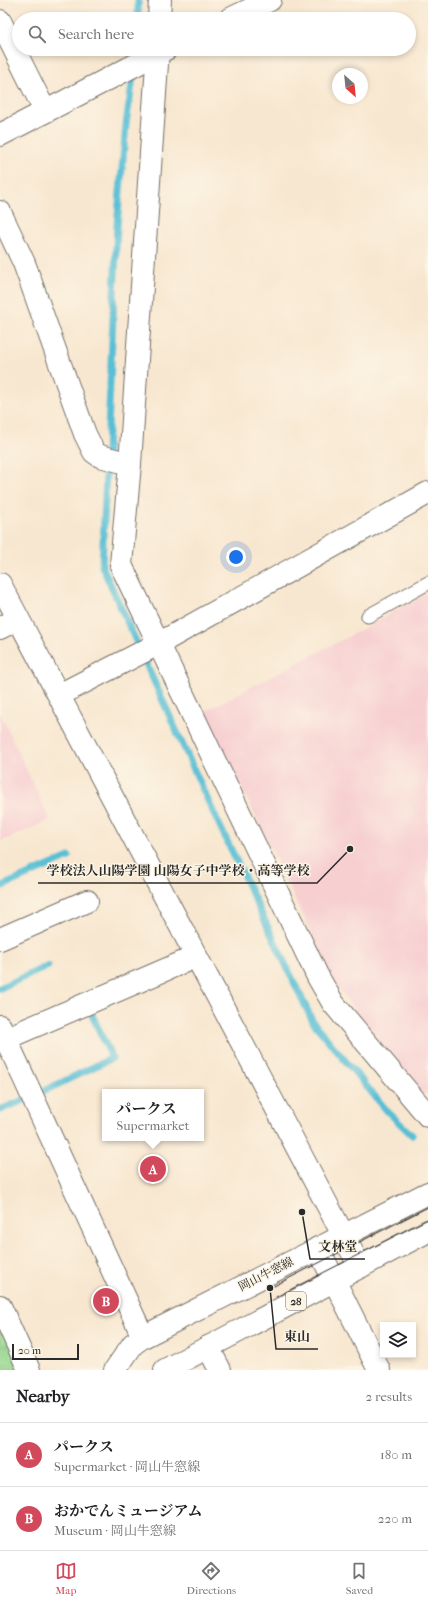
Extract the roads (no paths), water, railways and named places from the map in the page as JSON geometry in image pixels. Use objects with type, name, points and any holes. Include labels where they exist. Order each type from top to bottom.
[{"type":"street","points":[[159,12],[160,0]]},
{"type":"street","points":[[245,12],[270,0]]},
{"type":"street","points":[[0,21],[12,45]]},
{"type":"street","points":[[18,56],[45,111]]},
{"type":"street","points":[[0,135],[150,56]]},
{"type":"street","points":[[150,56],[115,460],[121,565],[148,649],[318,977],[333,1003],[428,1116]]},
{"type":"street","points":[[0,212],[24,263],[85,434],[94,452],[115,460]]},
{"type":"street","points":[[59,696],[148,649],[428,493]]},
{"type":"street","points":[[0,584],[9,624],[59,696],[360,1267]]},
{"type":"street","points":[[0,939],[87,901]]},
{"type":"street","points":[[143,1337],[2,1035],[196,957]]},
{"type":"street","name":"岡山牛窓線","points":[[115,1370],[132,1344],[143,1337],[428,1193]]},
{"type":"street","name":"28","points":[[165,1370],[428,1231]]},
{"type":"street","points":[[318,1248],[379,1370]]},
{"type":"street","points":[[0,1306],[29,1370]]},
{"type":"street","points":[[208,1348],[220,1370]]},
{"type":"lane","points":[[368,616],[428,583]]},
{"type":"waterway","points":[[138,0],[138,12]]},
{"type":"waterway","points":[[134,71],[126,124],[117,226],[102,566],[209,803],[313,1022],[388,1112],[412,1135]]},
{"type":"waterway","points":[[0,887],[69,857]]},
{"type":"waterway","points":[[0,988],[48,966]]},
{"type":"waterway","points":[[42,1092],[112,1058],[92,1015]]},
{"type":"waterway","points":[[0,1110],[24,1100]]},
{"type":"tram line","points":[[270,1288],[428,1207]]},
{"type":"tram line","points":[[276,1297],[428,1219]]},
{"type":"place","name":"学校法人山陽学園 山陽女子中学校・高等学校","points":[[350,849]]},
{"type":"place","name":"パークス","points":[[153,1169]]},
{"type":"place","name":"文林堂","points":[[302,1212]]},
{"type":"place","name":"東山","points":[[270,1288]]},
{"type":"place","name":"おかでんミュージアム","points":[[106,1301]]}]
